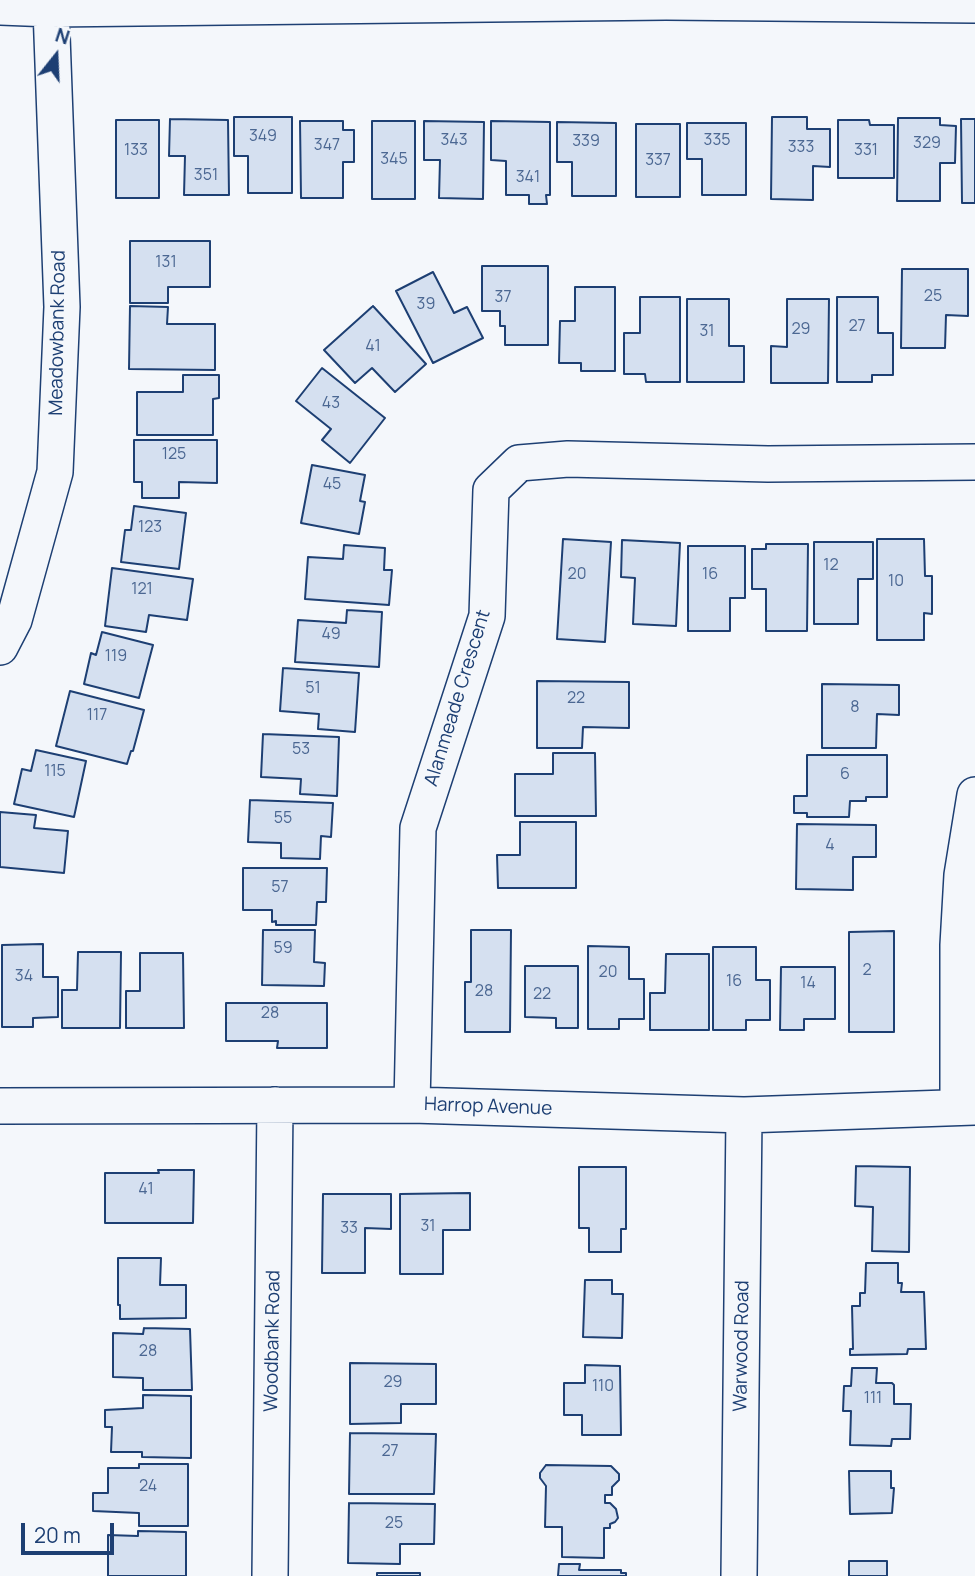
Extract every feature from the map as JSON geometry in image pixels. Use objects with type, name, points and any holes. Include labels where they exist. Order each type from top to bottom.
[{"type":"street","points":[[0,7],[51,9],[666,2],[975,5]]},
{"type":"street","name":"Meadowbank Road","points":[[0,647],[14,620],[55,472],[62,307],[51,9]]},
{"type":"street","name":"Alanmeade Crescent","points":[[412,1105],[418,828],[486,616],[491,490],[519,463],[568,459],[768,464],[975,462]]},
{"type":"street","points":[[967,1106],[958,945],[962,875],[975,794]]},
{"type":"street","name":"Woodbank Road","points":[[270,1576],[275,1105]]},
{"type":"street","name":"Harrop Avenue","points":[[0,1106],[412,1105],[744,1115],[967,1106]]},
{"type":"street","name":"Warwood Road","points":[[739,1576],[744,1115]]},
{"type":"building","points":[[234,117],[292,117],[292,193],[248,193],[248,156],[234,156]]},
{"type":"building","points":[[772,117],[807,117],[807,129],[830,129],[830,167],[813,166],[813,200],[771,199]]},
{"type":"building","points":[[898,118],[940,118],[940,125],[956,126],[955,163],[940,163],[940,201],[897,201]]},
{"type":"building","points":[[170,119],[228,120],[229,195],[184,195],[185,156],[169,156]]},
{"type":"building","points":[[961,119],[975,119],[975,203],[962,203]]},
{"type":"building","points":[[116,120],[159,120],[159,198],[116,198]]},
{"type":"building","points":[[838,120],[869,120],[870,125],[894,125],[894,178],[838,178]]},
{"type":"building","points":[[300,121],[343,121],[343,130],[354,130],[354,162],[343,162],[343,198],[301,198]]},
{"type":"building","points":[[372,121],[415,121],[415,199],[372,199]]},
{"type":"building","points":[[424,121],[484,122],[483,199],[439,198],[440,160],[424,160]]},
{"type":"building","points":[[491,121],[550,122],[550,195],[546,195],[547,204],[529,204],[529,195],[506,195],[506,161],[491,160]]},
{"type":"building","points":[[557,122],[616,123],[616,196],[572,196],[572,162],[557,162]]},
{"type":"building","points":[[687,123],[746,123],[746,195],[702,195],[702,159],[687,159]]},
{"type":"building","points":[[636,124],[680,124],[680,197],[636,197]]},
{"type":"building","points":[[130,241],[210,241],[210,287],[168,287],[168,303],[130,303]]},
{"type":"building","points":[[482,266],[548,266],[548,345],[505,345],[505,326],[500,326],[500,311],[482,311]]},
{"type":"building","points":[[902,269],[968,269],[968,316],[946,315],[945,348],[901,348]]},
{"type":"building","points":[[433,272],[454,313],[467,307],[483,338],[433,363],[396,291]]},
{"type":"building","points":[[575,287],[615,287],[615,371],[581,371],[581,363],[559,363],[560,321],[575,321]]},
{"type":"building","points":[[640,297],[680,297],[680,382],[646,382],[645,374],[624,374],[624,333],[640,333]]},
{"type":"building","points":[[837,297],[878,297],[878,333],[893,333],[893,375],[872,375],[872,382],[837,382]]},
{"type":"building","points":[[687,299],[729,299],[729,346],[744,346],[744,382],[687,382]]},
{"type":"building","points":[[787,299],[829,299],[828,383],[771,383],[771,346],[787,347]]},
{"type":"building","points":[[130,306],[168,307],[167,324],[215,324],[215,370],[129,369]]},
{"type":"building","points":[[373,306],[426,364],[395,392],[372,368],[355,383],[324,350]]},
{"type":"building","points":[[322,368],[385,418],[350,463],[322,440],[331,429],[296,401]]},
{"type":"building","points":[[183,375],[219,375],[219,398],[213,399],[213,435],[137,435],[137,392],[183,392]]},
{"type":"building","points":[[134,440],[217,440],[217,483],[179,482],[179,498],[142,498],[142,482],[134,482]]},
{"type":"building","points":[[312,465],[365,475],[360,501],[365,502],[359,534],[301,523]]},
{"type":"building","points":[[134,506],[186,513],[179,569],[121,562],[125,530],[131,530]]},
{"type":"building","points":[[563,539],[611,542],[605,642],[557,639]]},
{"type":"building","points":[[877,539],[924,539],[925,576],[932,576],[932,614],[924,613],[924,640],[877,640]]},
{"type":"building","points":[[622,540],[680,543],[676,626],[633,624],[635,578],[621,577]]},
{"type":"building","points":[[814,542],[873,542],[873,579],[858,579],[858,624],[814,624]]},
{"type":"building","points":[[766,544],[808,544],[807,631],[766,631],[766,589],[752,589],[752,549],[766,549]]},
{"type":"building","points":[[344,545],[385,548],[384,570],[392,570],[389,605],[305,599],[308,557],[343,559]]},
{"type":"building","points":[[688,546],[745,546],[745,598],[730,598],[730,631],[688,631]]},
{"type":"building","points":[[112,568],[193,579],[187,620],[149,615],[146,632],[105,626]]},
{"type":"building","points":[[347,610],[382,612],[379,667],[295,662],[298,620],[346,623]]},
{"type":"building","points":[[102,632],[153,645],[139,698],[84,684],[91,653],[96,655]]},
{"type":"building","points":[[283,668],[359,673],[355,732],[318,729],[319,714],[280,711]]},
{"type":"building","points":[[537,681],[629,682],[629,728],[583,727],[582,748],[537,748]]},
{"type":"building","points":[[822,684],[899,685],[899,715],[877,714],[876,748],[822,748]]},
{"type":"building","points":[[70,691],[144,710],[127,764],[56,746]]},
{"type":"building","points":[[263,734],[339,737],[337,796],[300,794],[301,779],[261,777]]},
{"type":"building","points":[[36,750],[86,761],[74,817],[14,804],[22,769],[31,771]]},
{"type":"building","points":[[553,753],[595,753],[596,816],[515,816],[515,774],[553,774]]},
{"type":"building","points":[[807,755],[887,755],[887,797],[866,797],[866,801],[850,801],[849,817],[807,817],[807,813],[794,813],[794,796],[807,796]]},
{"type":"building","points":[[250,800],[333,803],[331,837],[321,836],[320,859],[281,858],[281,843],[248,842]]},
{"type":"building","points":[[0,812],[36,815],[34,828],[68,831],[64,873],[0,867]]},
{"type":"building","points":[[520,822],[576,822],[576,888],[498,888],[497,855],[520,855]]},
{"type":"building","points":[[797,824],[876,825],[876,857],[853,857],[853,890],[796,889]]},
{"type":"building","points":[[243,868],[327,868],[326,902],[317,902],[316,925],[276,925],[276,921],[272,922],[272,910],[243,910]]},
{"type":"building","points":[[263,930],[315,930],[314,962],[325,963],[324,986],[262,985]]},
{"type":"building","points":[[471,930],[511,930],[510,1032],[465,1032],[465,982],[471,982]]},
{"type":"building","points":[[894,931],[894,1032],[849,1032],[849,932]]},
{"type":"building","points":[[43,944],[43,977],[58,977],[58,1017],[33,1018],[33,1027],[2,1027],[2,945]]},
{"type":"building","points":[[588,946],[629,947],[629,979],[644,979],[644,1019],[619,1019],[619,1029],[588,1029]]},
{"type":"building","points":[[713,947],[756,947],[756,980],[770,980],[770,1020],[746,1020],[746,1030],[713,1030]]},
{"type":"building","points":[[78,952],[121,952],[120,1028],[62,1028],[62,990],[77,990]]},
{"type":"building","points":[[140,953],[183,953],[184,1028],[126,1028],[126,991],[140,991]]},
{"type":"building","points":[[666,954],[709,954],[709,1030],[650,1030],[650,993],[665,993]]},
{"type":"building","points":[[525,966],[578,966],[578,1028],[556,1028],[556,1018],[525,1017]]},
{"type":"building","points":[[781,967],[835,967],[835,1019],[804,1019],[804,1030],[780,1030]]},
{"type":"building","points":[[226,1003],[327,1003],[327,1048],[277,1048],[278,1041],[226,1041]]},
{"type":"building","points":[[856,1166],[910,1167],[909,1252],[872,1251],[873,1207],[855,1206]]},
{"type":"building","points":[[579,1167],[626,1167],[626,1229],[621,1229],[621,1252],[589,1252],[589,1228],[579,1228]]},
{"type":"building","points":[[158,1170],[194,1170],[193,1223],[105,1223],[105,1173],[159,1173]]},
{"type":"building","points":[[470,1193],[470,1230],[443,1230],[443,1274],[400,1274],[400,1194]]},
{"type":"building","points":[[323,1194],[391,1194],[391,1229],[365,1228],[365,1273],[322,1273]]},
{"type":"building","points":[[118,1258],[161,1258],[160,1285],[186,1285],[186,1318],[120,1319]]},
{"type":"building","points":[[866,1263],[898,1263],[901,1292],[924,1292],[926,1349],[908,1349],[907,1354],[850,1355],[850,1349],[853,1349],[852,1306],[860,1306],[860,1293],[865,1293]]},
{"type":"building","points":[[585,1280],[612,1280],[612,1294],[623,1294],[622,1338],[583,1337]]},
{"type":"building","points":[[144,1328],[190,1329],[192,1390],[143,1390],[143,1378],[113,1377],[113,1333],[143,1334]]},
{"type":"building","points":[[350,1363],[436,1364],[436,1404],[401,1404],[401,1423],[350,1424]]},
{"type":"building","points":[[585,1365],[620,1366],[621,1435],[582,1435],[582,1415],[564,1415],[564,1383],[585,1383]]},
{"type":"building","points":[[852,1368],[877,1368],[876,1383],[894,1385],[894,1404],[911,1404],[910,1439],[892,1439],[891,1446],[850,1445],[851,1411],[843,1411],[844,1386],[851,1386]]},
{"type":"building","points":[[143,1395],[191,1396],[191,1458],[142,1457],[142,1452],[111,1452],[112,1427],[105,1427],[105,1410],[143,1408]]},
{"type":"building","points":[[350,1433],[436,1434],[434,1494],[349,1494]]},
{"type":"building","points":[[139,1464],[188,1464],[188,1526],[139,1526],[139,1513],[93,1511],[93,1493],[108,1493],[108,1468],[139,1468]]},
{"type":"building","points":[[546,1465],[611,1466],[619,1474],[619,1480],[612,1487],[612,1495],[605,1495],[605,1503],[610,1503],[616,1509],[618,1518],[610,1524],[610,1528],[604,1528],[604,1558],[562,1557],[562,1527],[545,1527],[546,1486],[540,1473]]},
{"type":"building","points":[[849,1471],[891,1471],[891,1488],[894,1488],[892,1513],[850,1514]]},
{"type":"building","points":[[349,1503],[435,1504],[434,1544],[400,1544],[400,1564],[348,1563]]},
{"type":"building","points":[[138,1531],[186,1532],[186,1576],[108,1576],[108,1535],[138,1536]]},
{"type":"building","points":[[849,1561],[887,1561],[887,1576],[849,1576]]},
{"type":"building","points":[[559,1564],[580,1564],[579,1570],[621,1570],[626,1576],[558,1576]]},
{"type":"building","points":[[377,1573],[420,1573],[420,1576],[377,1576]]}]
